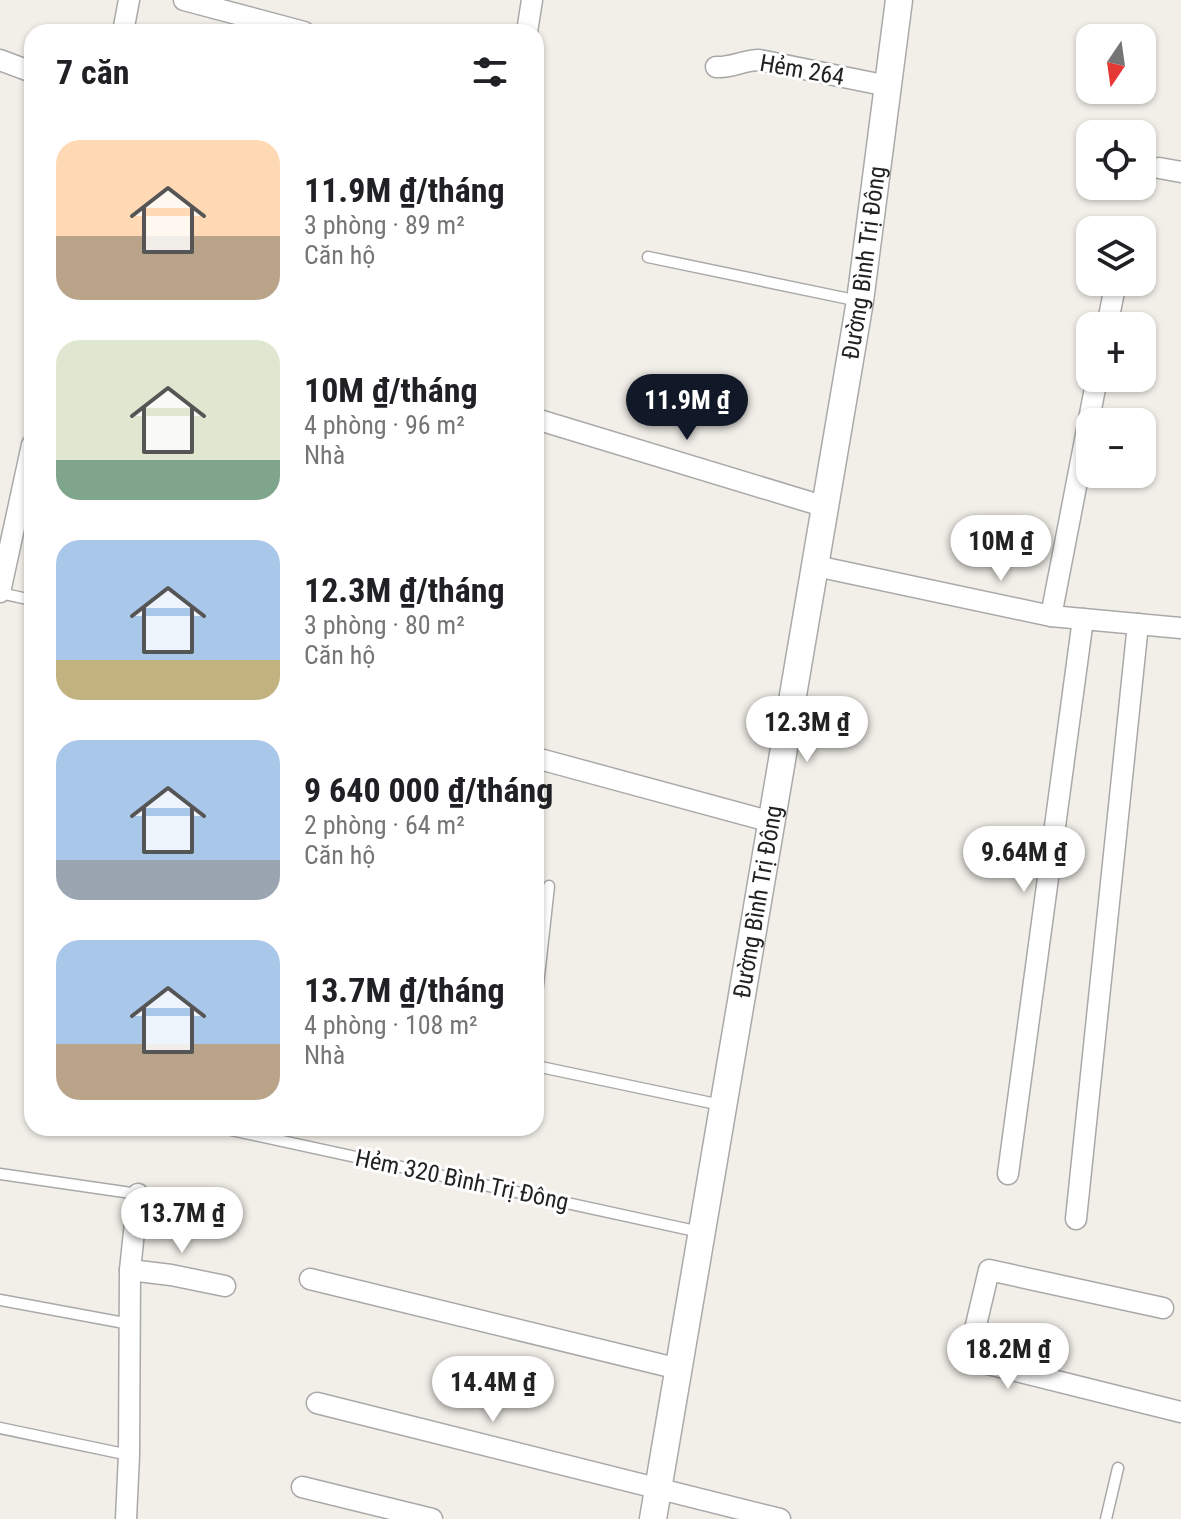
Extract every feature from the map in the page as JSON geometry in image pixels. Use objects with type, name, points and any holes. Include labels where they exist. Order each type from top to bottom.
[{"type":"street","points":[[124,24],[129,0]]},
{"type":"street","points":[[184,0],[274,24]]},
{"type":"street","points":[[528,24],[532,0]]},
{"type":"street","name":"Đường Bình Trị Đông","points":[[653,1519],[860,301],[899,0]]},
{"type":"street","points":[[0,60],[24,69]]},
{"type":"street","name":"Hẻm 264","points":[[716,67],[725,68],[759,60],[888,86]]},
{"type":"street","points":[[1159,168],[1181,172]]},
{"type":"street","points":[[1051,616],[1094,392]]},
{"type":"street","points":[[544,421],[826,507]]},
{"type":"street","points":[[0,592],[24,482]]},
{"type":"street","points":[[816,566],[1051,616],[1181,628]]},
{"type":"street","points":[[1008,1174],[1083,619]]},
{"type":"street","points":[[1076,1219],[1138,624]]},
{"type":"street","points":[[544,760],[772,822]]},
{"type":"street","points":[[126,1519],[130,1270],[138,1194]]},
{"type":"street","points":[[130,1270],[225,1286]]},
{"type":"street","points":[[1163,1308],[989,1270],[968,1359],[1181,1412]]},
{"type":"street","points":[[310,1279],[679,1369]]},
{"type":"street","points":[[317,1403],[780,1519]]},
{"type":"street","points":[[302,1487],[432,1519]]},
{"type":"lane","points":[[648,257],[860,301]]},
{"type":"lane","points":[[0,592],[24,598]]},
{"type":"lane","points":[[544,926],[549,886]]},
{"type":"lane","points":[[544,1068],[723,1106]]},
{"type":"lane","name":"Hẻm 320 Bình Trị Đông","points":[[259,1136],[702,1232]]},
{"type":"lane","points":[[0,1174],[138,1194]]},
{"type":"lane","points":[[0,1300],[130,1324]]},
{"type":"lane","points":[[0,1428],[129,1455]]},
{"type":"lane","points":[[1106,1519],[1118,1468]]}]
